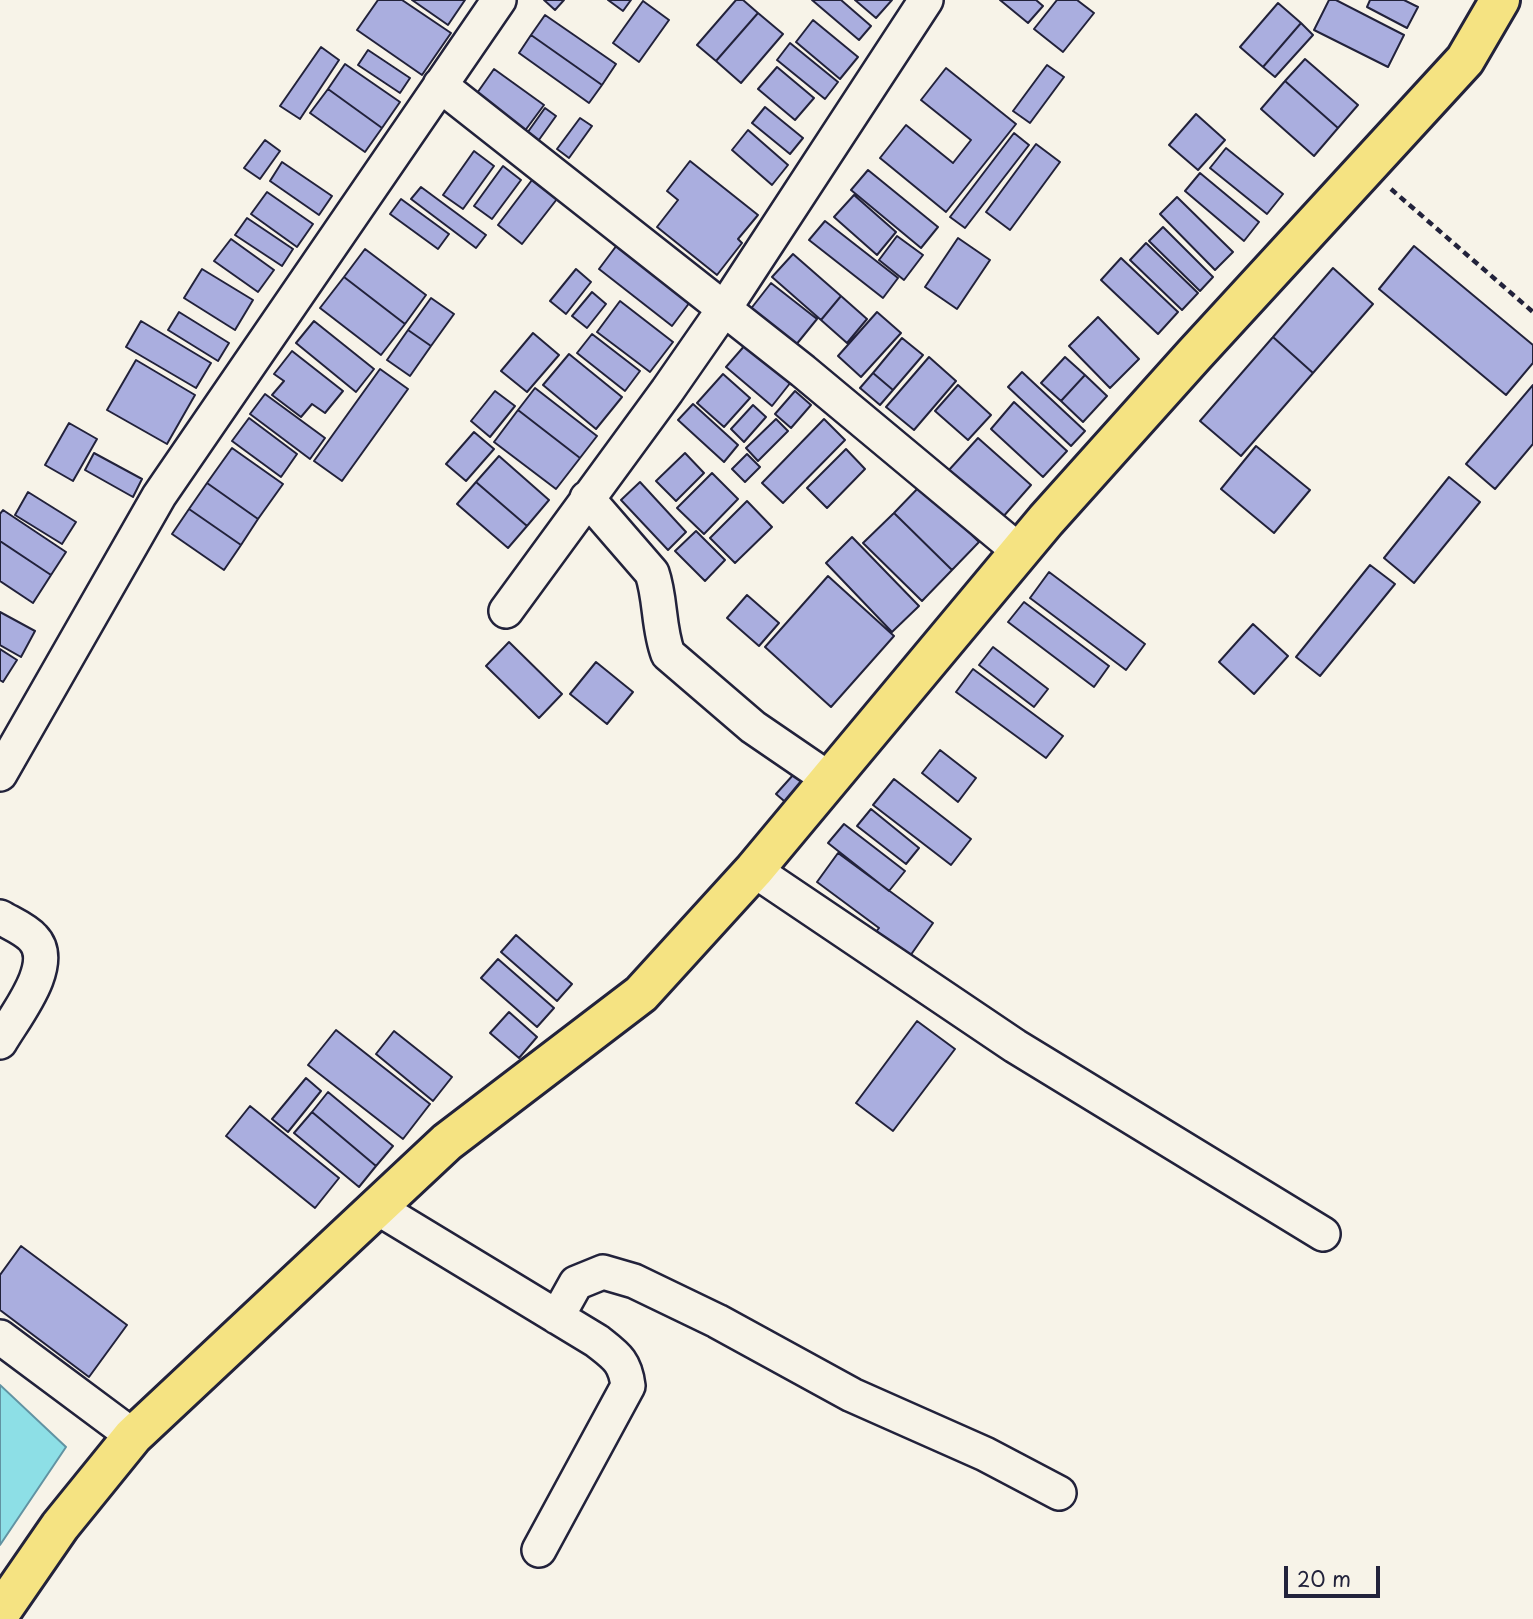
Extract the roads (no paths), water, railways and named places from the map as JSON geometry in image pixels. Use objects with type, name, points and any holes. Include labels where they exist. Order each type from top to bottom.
[{"type":"main road","points":[[0,1613],[60,1525],[132,1436],[447,1142],[641,994],[754,870],[1001,576],[1019,551],[1194,355],[1465,60],[1500,0]]},
{"type":"street","points":[[0,774],[159,496],[499,0]]},
{"type":"street","points":[[506,611],[724,309],[926,0]]},
{"type":"street","points":[[440,85],[803,371],[1019,551]]},
{"type":"street","points":[[587,498],[652,573],[657,587],[663,641],[668,654],[753,727],[829,779]]},
{"type":"street","points":[[754,870],[1015,1046],[1323,1234]]},
{"type":"street","points":[[0,917],[31,936],[42,954],[42,965],[0,1042]]},
{"type":"street","points":[[376,1207],[597,1341],[617,1356],[626,1369],[628,1386],[539,1550]]},
{"type":"street","points":[[557,1317],[576,1283],[603,1272],[634,1281],[717,1321],[852,1395],[985,1454],[1059,1493]]},
{"type":"street","points":[[0,1338],[132,1436]]},
{"type":"water","points":[[0,1385],[66,1447],[0,1545]]}]
